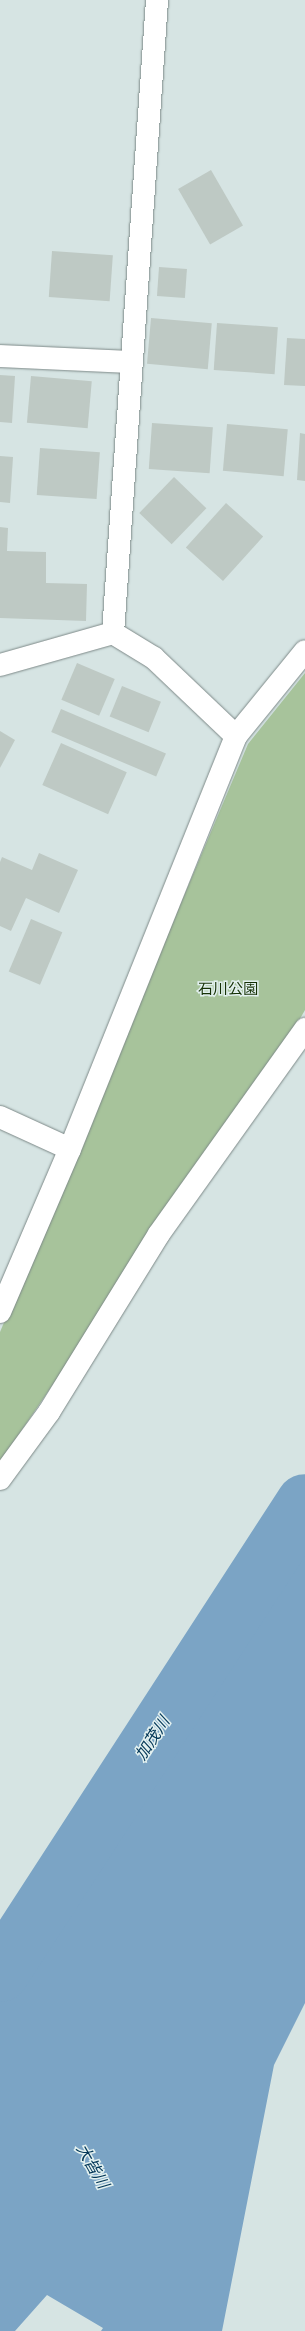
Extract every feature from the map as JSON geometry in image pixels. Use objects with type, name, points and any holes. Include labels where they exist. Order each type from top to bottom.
[{"type":"street","points":[[113,633],[130,362],[156,0]]},
{"type":"street","points":[[0,356],[130,362]]},
{"type":"street","points":[[0,665],[113,633],[154,658],[236,736]]},
{"type":"street","points":[[0,1312],[70,1149],[236,736],[305,651]]},
{"type":"street","points":[[0,1480],[49,1412],[159,1234],[305,1029]]},
{"type":"street","points":[[0,1117],[70,1149]]},
{"type":"green space","name":"石川公園","points":[[305,673],[305,1010],[286,1043],[0,1462],[0,1332],[248,744]]},
{"type":"water","name":"大皆川","points":[[305,1534],[305,2003],[274,2065],[222,2331],[101,2331],[103,2328],[47,2295],[15,2331],[0,2331],[0,1939],[208,1688]]},
{"type":"building","points":[[211,170],[243,225],[210,244],[178,189]]},
{"type":"building","points":[[52,251],[113,255],[110,301],[49,297]]},
{"type":"building","points":[[159,267],[187,269],[185,298],[157,296]]},
{"type":"building","points":[[151,318],[212,323],[208,369],[147,364]]},
{"type":"building","points":[[217,323],[278,327],[275,374],[214,370]]},
{"type":"building","points":[[287,338],[305,339],[305,386],[284,385]]},
{"type":"building","points":[[0,375],[15,376],[12,423],[0,422]]},
{"type":"building","points":[[31,376],[92,381],[88,428],[27,423]]},
{"type":"building","points":[[152,423],[213,427],[210,473],[149,469]]},
{"type":"building","points":[[227,424],[288,429],[284,476],[223,471]]},
{"type":"building","points":[[300,433],[305,434],[305,481],[297,480]]},
{"type":"building","points":[[40,448],[100,452],[97,499],[37,495]]},
{"type":"building","points":[[0,456],[13,457],[10,503],[0,502]]},
{"type":"building","points":[[174,477],[206,508],[172,544],[139,513]]},
{"type":"building","points":[[226,503],[263,536],[223,581],[186,548]]},
{"type":"building","points":[[0,527],[8,528],[7,551],[46,552],[46,583],[87,584],[86,621],[0,618]]},
{"type":"building","points":[[77,663],[115,679],[99,716],[61,700]]},
{"type":"building","points":[[122,686],[161,702],[149,732],[110,717]]},
{"type":"building","points":[[61,709],[166,754],[156,777],[51,732]]},
{"type":"building","points":[[0,731],[15,740],[0,768]]},
{"type":"building","points":[[61,743],[127,772],[108,814],[42,785]]},
{"type":"building","points":[[39,853],[78,870],[59,913],[26,898],[11,931],[0,926],[0,862],[2,857],[32,870]]},
{"type":"building","points":[[31,919],[62,932],[40,985],[9,971]]},
{"type":"waterway","name":"加茂川","points":[[0,1973],[305,1503]]}]
